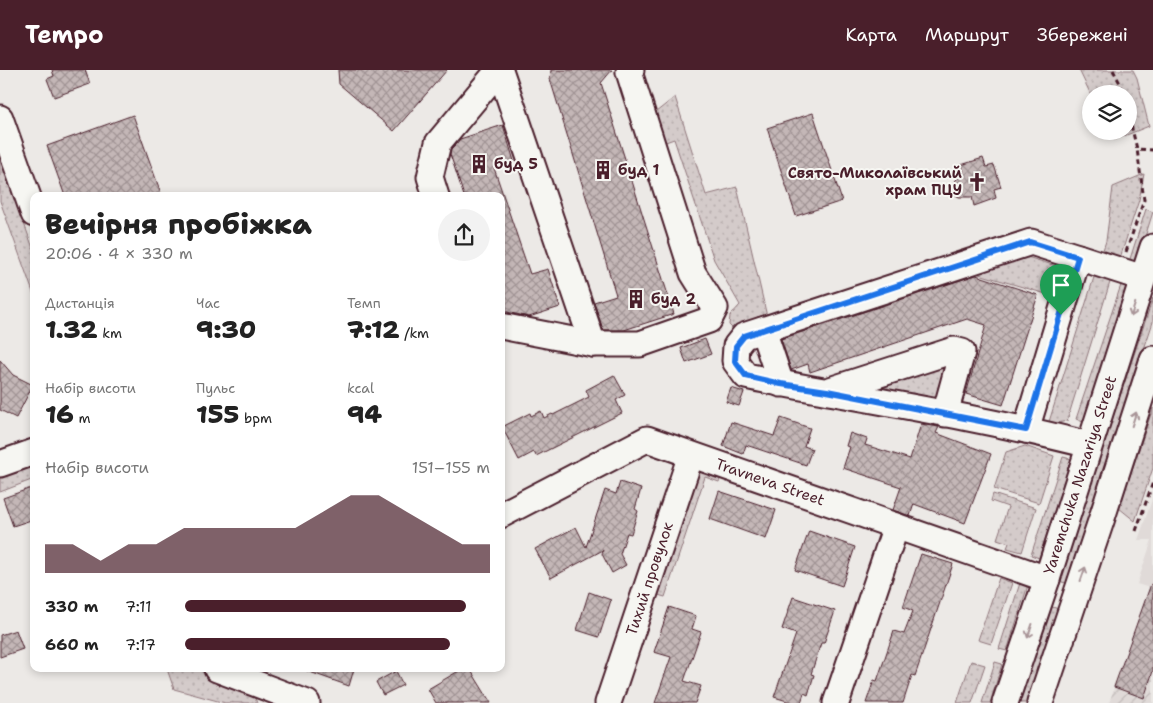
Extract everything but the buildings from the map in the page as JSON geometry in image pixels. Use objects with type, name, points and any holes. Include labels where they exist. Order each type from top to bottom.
[{"type":"street","points":[[435,192],[430,177],[438,143],[499,70]]},
{"type":"street","points":[[499,70],[593,344]]},
{"type":"street","points":[[505,327],[593,344],[640,344],[709,320],[716,308],[693,273],[629,72],[631,70]]},
{"type":"street","points":[[0,118],[30,203]]},
{"type":"street","points":[[1089,445],[1026,430],[746,376],[735,361],[736,346],[744,336],[1030,242],[1143,278]]},
{"type":"street","name":"Yaremchuka Nazariya Street","points":[[1005,703],[1045,586],[1153,246]]},
{"type":"street","points":[[1026,430],[1078,257]]},
{"type":"street","points":[[763,330],[781,384]]},
{"type":"street","points":[[827,391],[954,350],[962,352],[945,414]]},
{"type":"street","points":[[1040,703],[1153,359]]},
{"type":"street","name":"Travneva Street","points":[[505,513],[647,439],[896,526],[1045,586],[1074,602]]},
{"type":"street","points":[[0,464],[30,453]]},
{"type":"street","name":"Тихий провулок","points":[[608,703],[691,455]]},
{"type":"street","points":[[836,703],[896,526]]},
{"type":"street","points":[[223,672],[271,696],[307,703]]},
{"type":"path","points":[[1113,70],[1121,85]]},
{"type":"path","points":[[1120,271],[1144,200],[1135,140]]},
{"type":"path","points":[[1137,149],[1153,150]]},
{"type":"path","points":[[1136,531],[1153,482]]},
{"type":"shaded area","points":[[1079,70],[1133,70],[1137,78],[1149,126],[1137,131],[1137,85],[1086,85]]},
{"type":"shaded area","points":[[675,97],[706,195],[737,187],[768,321],[736,332],[729,325],[730,316],[740,305],[714,260],[674,139],[660,144],[651,116]]},
{"type":"shaded area","points":[[0,157],[30,240],[30,284],[0,201]]},
{"type":"shaded area","points":[[1144,174],[1139,200],[1119,261],[1101,256],[1106,241],[1113,187]]},
{"type":"shaded area","points":[[1146,209],[1153,212],[1136,265],[1129,262]]},
{"type":"shaded area","points":[[1024,256],[1056,266],[1062,270],[1056,297],[979,274],[980,271]]},
{"type":"shaded area","points":[[1095,274],[1111,279],[1067,421],[1048,425]]},
{"type":"shaded area","points":[[1121,285],[1128,287],[1083,422],[1076,419]]},
{"type":"shaded area","points":[[1153,298],[1153,322],[1066,583],[1058,581]]},
{"type":"shaded area","points":[[946,360],[951,368],[942,397],[929,403],[869,393],[870,383]]},
{"type":"shaded area","points":[[1153,408],[1153,468],[1135,521],[1119,508]]},
{"type":"shaded area","points":[[1025,446],[1054,456],[1039,503],[994,489],[1006,452]]},
{"type":"shaded area","points":[[1063,457],[1071,459],[1039,558],[1031,555]]},
{"type":"shaded area","points":[[30,459],[30,481],[0,492],[0,470]]},
{"type":"shaded area","points":[[697,469],[721,477],[719,482],[705,477],[665,597],[658,595]]},
{"type":"shaded area","points":[[993,494],[1036,508],[1022,552],[1007,548],[1009,543],[997,539],[1008,507],[991,501]]},
{"type":"shaded area","points":[[1153,497],[1153,589],[1137,584],[1152,540],[1138,540]]},
{"type":"shaded area","points":[[999,578],[1012,583],[991,644],[978,640]]},
{"type":"shaded area","points":[[1020,583],[1028,585],[1007,651],[999,649]]},
{"type":"shaded area","points":[[1149,588],[1153,589],[1153,703],[1109,703]]},
{"type":"shaded area","points":[[1049,606],[1059,609],[1027,703],[1016,703]]},
{"type":"shaded area","points":[[971,661],[985,665],[972,703],[957,703]]},
{"type":"shaded area","points":[[995,662],[1002,664],[990,703],[982,703]]},
{"type":"shaded area","points":[[168,672],[205,672],[250,687],[257,703],[225,703],[174,689]]},
{"type":"place","name":"буд 5","points":[[479,164]]},
{"type":"place","name":"буд 1","points":[[603,170]]},
{"type":"place","name":"Свято-Миколаївський храм ПЦУ","points":[[977,182]]},
{"type":"place","name":"буд 2","points":[[636,299]]},
{"type":"route","points":[[1030,242],[1078,257],[1061,315],[1026,430],[746,376],[735,361],[736,346],[744,336],[1030,242]]}]
